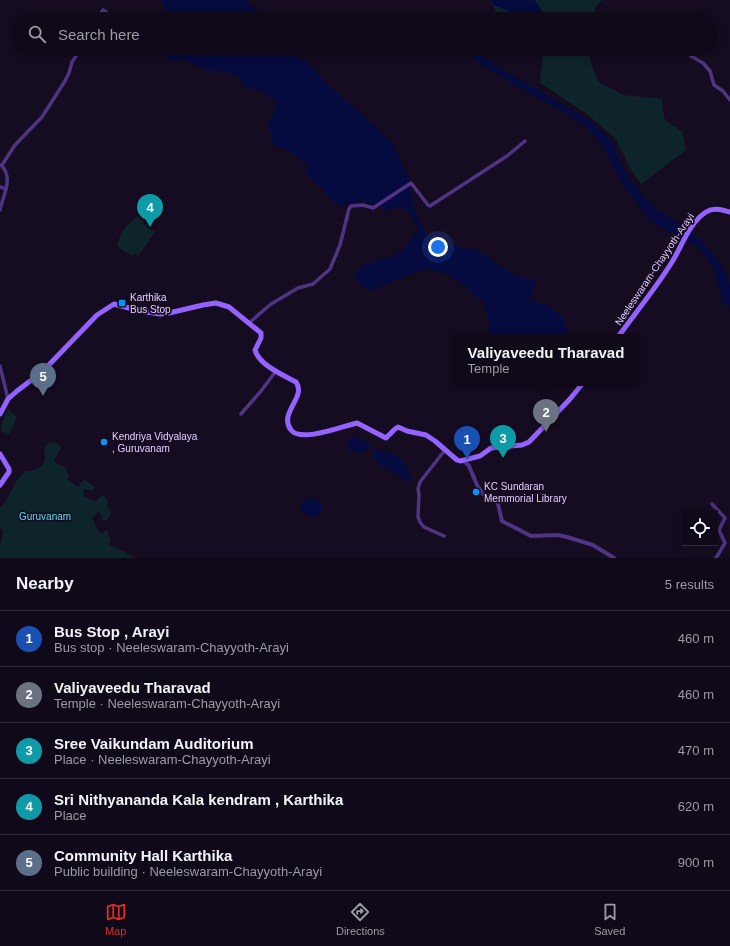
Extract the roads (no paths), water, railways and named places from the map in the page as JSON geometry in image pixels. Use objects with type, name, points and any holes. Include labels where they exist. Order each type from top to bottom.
[{"type":"main road","name":"Neeleswaram-Chayyoth-Arayi","points":[[620,334],[676,255],[692,225],[709,210],[716,209],[730,212]]},
{"type":"main road","points":[[0,414],[8,399],[42,372],[97,315],[111,304],[160,314],[216,303],[228,307],[259,331],[261,335],[255,350],[256,354],[266,365],[296,382],[299,386],[299,391],[288,418],[288,425],[296,434],[312,434],[357,423],[386,438],[398,427],[407,431],[426,435],[457,460],[464,461],[480,456],[491,448],[522,445],[529,442],[580,386]]},
{"type":"main road","points":[[0,454],[10,472],[0,485]]},
{"type":"street","points":[[0,210],[6,189],[7,172],[1,165],[15,146],[42,117],[65,81],[72,62],[76,56]]},
{"type":"street","points":[[690,56],[703,63],[710,71],[714,85],[723,91],[730,100]]},
{"type":"street","points":[[249,323],[271,304],[298,288],[313,284],[330,269],[340,244],[351,206],[363,205],[373,208],[411,184],[430,206],[507,156],[525,141]]},
{"type":"street","points":[[0,187],[6,189]]},
{"type":"street","points":[[0,366],[8,399]]},
{"type":"street","points":[[241,414],[276,371]]},
{"type":"street","points":[[444,536],[424,526],[420,522],[418,517],[418,489],[420,482],[445,450]]},
{"type":"street","points":[[464,461],[469,466],[477,485],[483,494],[495,498],[502,521],[531,536],[558,535],[593,545],[614,558]]},
{"type":"street","points":[[712,504],[725,518],[719,530],[726,543],[716,558]]},
{"type":"place","name":"Sri Nithyananda Kala kendram , Karthika","points":[[150,227]]},
{"type":"place","name":"Karthika Bus Stop","points":[[122,303]]},
{"type":"place","name":"Community Hall Karthika","points":[[43,396]]},
{"type":"place","name":"Valiyaveedu Tharavad","points":[[546,432]]},
{"type":"place","name":"Kendriya Vidyalaya , Guruvanam","points":[[104,442]]},
{"type":"place","name":"Sree Vaikundam Auditorium","points":[[503,458]]},
{"type":"place","name":"Bus Stop , Arayi","points":[[467,459]]},
{"type":"place","name":"KC Sundaran Memmorial Library","points":[[476,492]]},
{"type":"park label","name":"Guruvanam","points":[[45,516]]}]
